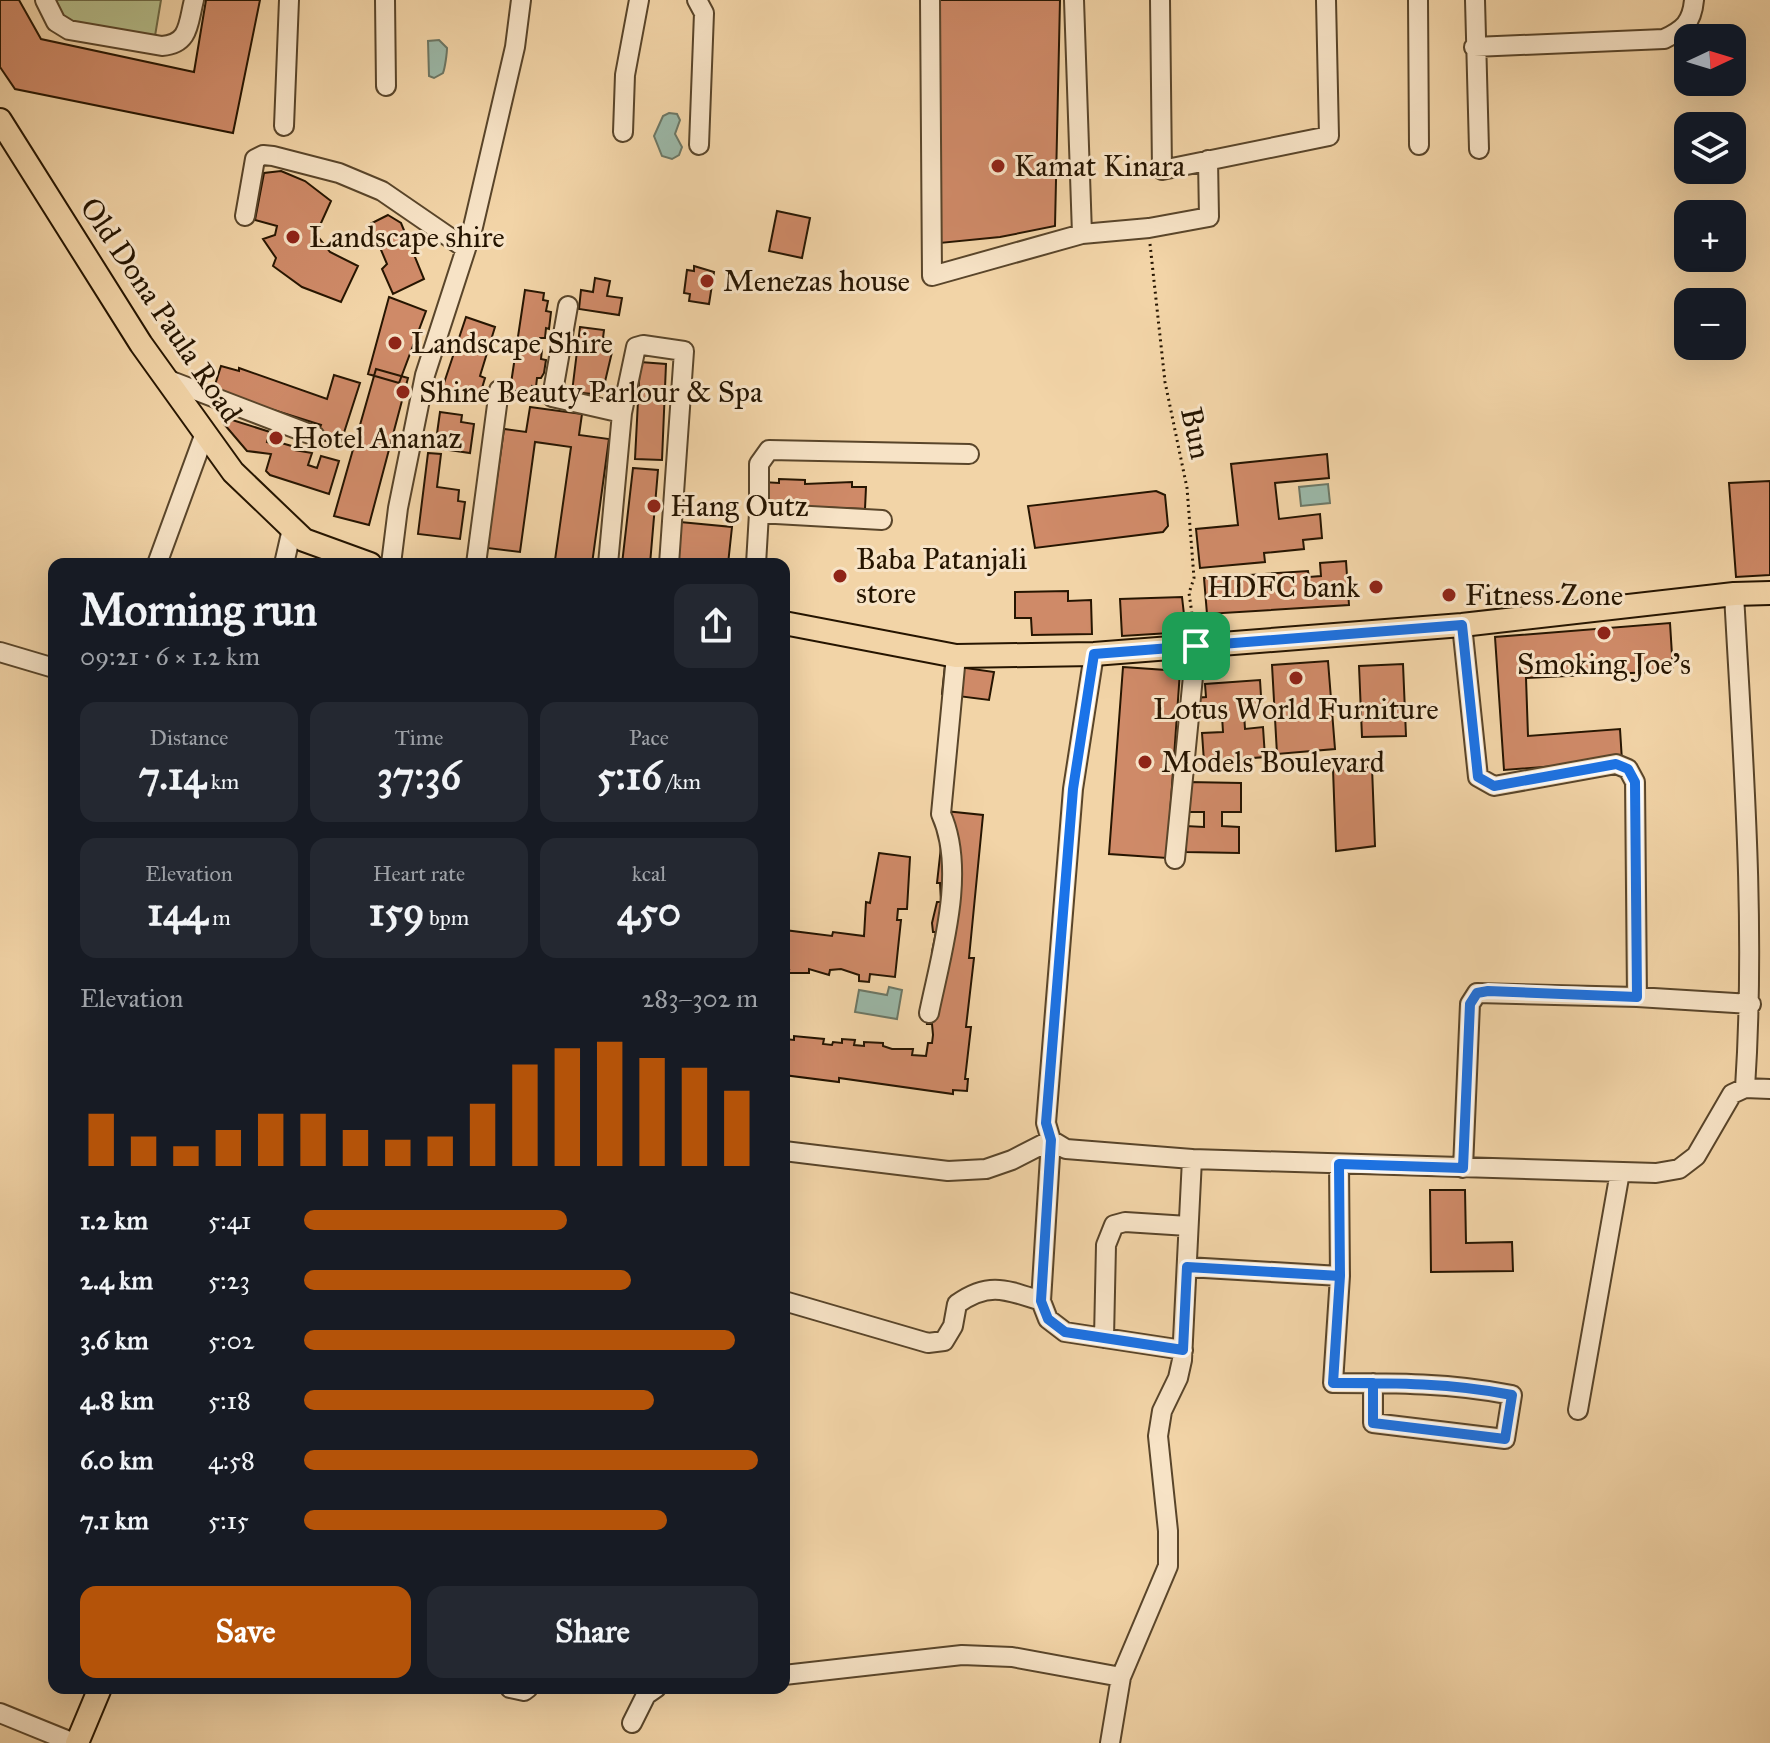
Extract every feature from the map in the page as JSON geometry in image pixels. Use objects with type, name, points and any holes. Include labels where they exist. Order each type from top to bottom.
[{"type":"main road","name":"Old Dona Paula Road","points":[[0,120],[166,379],[233,472],[304,540],[354,558]]},
{"type":"main road","points":[[790,624],[956,656],[1094,654],[1462,625],[1734,594],[1770,593]]},
{"type":"main road","points":[[76,1743],[97,1694]]},
{"type":"street","points":[[45,0],[56,22],[69,30],[162,46],[176,45],[184,38],[194,0]]},
{"type":"street","points":[[284,126],[289,0]]},
{"type":"street","points":[[385,0],[386,86]]},
{"type":"street","points":[[392,558],[398,508],[425,375],[465,248],[489,156],[515,47],[521,0]]},
{"type":"street","points":[[623,132],[625,75],[639,0]]},
{"type":"street","points":[[697,0],[704,13],[699,145]]},
{"type":"street","points":[[930,0],[932,276],[1082,234],[1149,228],[1209,217],[1208,160]]},
{"type":"street","points":[[1074,0],[1082,234]]},
{"type":"street","points":[[1160,0],[1162,170],[1329,136],[1326,0]]},
{"type":"street","points":[[1418,0],[1419,145]]},
{"type":"street","points":[[1475,0],[1479,149]]},
{"type":"street","points":[[1474,47],[1664,39],[1682,30],[1693,16],[1694,0]]},
{"type":"street","points":[[471,150],[489,156]]},
{"type":"street","points":[[245,216],[255,159],[273,156],[339,173],[382,191],[465,248]]},
{"type":"street","points":[[568,306],[552,397],[622,413]]},
{"type":"street","points":[[609,558],[622,413],[636,347],[643,345],[684,351],[669,558]]},
{"type":"street","points":[[166,379],[315,436]]},
{"type":"street","points":[[477,558],[499,390]]},
{"type":"street","points":[[159,558],[205,433]]},
{"type":"street","points":[[756,558],[759,464],[769,450],[969,454]]},
{"type":"street","points":[[759,513],[882,520]]},
{"type":"street","points":[[285,558],[292,529]]},
{"type":"street","points":[[1734,594],[1750,881],[1751,1004],[1745,1088]]},
{"type":"street","points":[[1462,625],[1478,777],[1494,786],[1616,764],[1628,769],[1635,782],[1637,997]]},
{"type":"street","points":[[1175,859],[1196,646]]},
{"type":"street","points":[[0,652],[48,666]]},
{"type":"street","points":[[1094,654],[1073,789],[1046,1123],[1051,1140],[1041,1301],[1048,1319],[1065,1332],[1183,1350]]},
{"type":"street","points":[[929,1013],[948,913],[952,858],[949,830],[941,814],[956,656]]},
{"type":"street","points":[[1463,1168],[1470,1004],[1477,993],[1488,991],[1751,1004]]},
{"type":"street","points":[[1051,1140],[1066,1149],[1192,1159],[1656,1173],[1679,1169],[1696,1156],[1732,1094],[1745,1088],[1770,1089]]},
{"type":"street","points":[[790,1152],[948,1171],[986,1169],[1051,1140]]},
{"type":"street","points":[[1110,1743],[1121,1677],[1168,1566],[1168,1531],[1158,1436],[1162,1411],[1178,1378],[1183,1350],[1192,1159]]},
{"type":"street","points":[[1339,1164],[1340,1276],[1333,1383],[1373,1383],[1470,1387],[1512,1395],[1505,1439],[1373,1423],[1373,1383]]},
{"type":"street","points":[[1578,1410],[1620,1172]]},
{"type":"street","points":[[1104,1338],[1106,1245],[1114,1225],[1125,1222],[1188,1226]]},
{"type":"street","points":[[1187,1267],[1340,1276]]},
{"type":"street","points":[[790,1303],[928,1343],[944,1341],[953,1326],[957,1304],[975,1292],[1001,1288],[1041,1301]]},
{"type":"street","points":[[790,1674],[962,1655],[1012,1657],[1121,1677]]},
{"type":"street","points":[[632,1723],[647,1694]]},
{"type":"street","points":[[0,1713],[76,1743]]},
{"type":"path","name":"Bun","points":[[1149,228],[1165,382],[1187,488],[1194,578],[1189,593],[1196,646]]},
{"type":"green space","points":[[56,0],[161,0],[155,36],[66,22],[54,7]]},
{"type":"shaded area","points":[[439,40],[447,48],[446,57],[443,73],[434,78],[429,76],[428,41]]},
{"type":"shaded area","points":[[677,114],[680,120],[675,134],[682,147],[679,155],[672,159],[662,156],[654,136],[663,116]]},
{"type":"shaded area","points":[[1328,484],[1330,503],[1301,506],[1299,487]]},
{"type":"shaded area","points":[[889,987],[902,990],[897,1019],[855,1012],[859,990],[887,995]]},
{"type":"building","points":[[0,0],[19,0],[41,39],[194,72],[206,0],[260,0],[233,133],[15,89],[0,67]]},
{"type":"building","name":"Kamat Kinara","points":[[940,0],[1060,0],[1055,226],[1000,237],[940,243]]},
{"type":"building","name":"Landscape shire","points":[[281,171],[305,181],[331,201],[316,234],[330,252],[358,266],[341,302],[302,287],[273,266],[276,258],[263,239],[275,235],[277,226],[255,220],[264,173]]},
{"type":"building","points":[[777,211],[810,218],[802,258],[769,251]]},
{"type":"building","name":"Landscape shire","points":[[388,215],[401,223],[424,279],[393,294],[382,269],[387,264],[370,224]]},
{"type":"building","points":[[694,266],[714,272],[709,304],[689,301],[690,294],[684,293],[687,270],[694,271]]},
{"type":"building","points":[[595,278],[610,281],[607,296],[622,298],[619,315],[579,309],[581,290],[593,292]]},
{"type":"building","points":[[525,290],[544,293],[543,300],[548,301],[546,311],[551,312],[549,329],[546,328],[545,338],[540,338],[538,349],[542,350],[541,359],[546,360],[544,373],[537,378],[536,387],[532,386],[531,393],[510,390]]},
{"type":"building","name":"Landscape Shire","points":[[389,297],[426,311],[399,383],[368,374]]},
{"type":"building","points":[[466,317],[495,327],[480,376],[485,378],[479,398],[471,395],[469,401],[441,392]]},
{"type":"building","points":[[580,327],[604,330],[603,338],[609,339],[607,352],[612,352],[604,386],[594,385],[593,394],[572,392]]},
{"type":"building","points":[[640,362],[666,364],[662,460],[635,459]]},
{"type":"building","points":[[221,366],[239,371],[239,368],[327,399],[334,375],[360,383],[340,445],[316,438],[321,425],[213,391]]},
{"type":"building","points":[[376,369],[408,378],[369,525],[334,516]]},
{"type":"building","points":[[530,407],[582,414],[579,435],[609,439],[593,558],[555,558],[571,447],[535,442],[520,552],[487,548],[504,429],[526,432]]},
{"type":"building","points":[[440,412],[462,415],[461,422],[474,424],[470,453],[435,448]]},
{"type":"building","points":[[226,418],[270,432],[267,442],[277,445],[278,442],[295,447],[294,450],[312,453],[308,465],[317,468],[321,456],[339,461],[329,494],[270,475],[266,471],[271,454],[247,451],[224,424]]},
{"type":"building","points":[[428,453],[441,454],[437,487],[459,490],[458,501],[465,502],[460,539],[418,534]]},
{"type":"building","points":[[1327,454],[1329,478],[1275,483],[1279,519],[1320,514],[1322,538],[1303,540],[1304,549],[1264,553],[1265,562],[1200,568],[1196,529],[1238,525],[1231,464]]},
{"type":"building","points":[[633,468],[658,470],[651,558],[623,558]]},
{"type":"building","points":[[779,479],[805,480],[805,484],[852,482],[852,487],[866,487],[865,509],[761,505],[762,482],[779,483]]},
{"type":"building","points":[[1770,481],[1770,575],[1736,577],[1729,483]]},
{"type":"building","points":[[1156,491],[1165,495],[1168,526],[1163,532],[1035,548],[1028,506]]},
{"type":"building","points":[[680,522],[732,527],[729,558],[677,558]]},
{"type":"building","points":[[1346,561],[1349,605],[1207,614],[1204,578],[1308,571],[1309,577],[1321,576],[1320,563]]},
{"type":"building","points":[[1068,591],[1068,601],[1091,600],[1092,634],[1032,635],[1031,618],[1015,618],[1015,592]]},
{"type":"building","points":[[1182,597],[1186,632],[1122,636],[1120,599]]},
{"type":"building","points":[[1670,623],[1673,671],[1526,678],[1528,736],[1620,729],[1622,761],[1504,770],[1495,637]]},
{"type":"building","points":[[1328,661],[1335,749],[1277,754],[1272,665]]},
{"type":"building","points":[[1403,664],[1406,736],[1362,737],[1359,666]]},
{"type":"building","points":[[945,665],[994,672],[989,700],[942,694]]},
{"type":"building","name":"Models Boulevard","points":[[1123,667],[1180,671],[1167,858],[1109,854]]},
{"type":"building","points":[[1260,680],[1262,712],[1244,713],[1245,729],[1263,727],[1265,757],[1204,762],[1202,733],[1223,732],[1222,716],[1195,718],[1194,698],[1206,697],[1205,684]]},
{"type":"building","points":[[1372,767],[1375,846],[1336,851],[1333,769]]},
{"type":"building","points":[[1188,782],[1241,783],[1241,812],[1222,812],[1222,826],[1239,827],[1239,853],[1186,852],[1186,826],[1204,827],[1204,812],[1188,812]]},
{"type":"building","points":[[945,811],[983,815],[969,958],[974,958],[966,1027],[971,1027],[965,1079],[968,1079],[967,1091],[953,1090],[953,1094],[839,1078],[839,1082],[790,1076],[790,1040],[794,1040],[794,1036],[824,1039],[823,1044],[832,1045],[833,1042],[842,1043],[842,1039],[855,1040],[854,1045],[864,1046],[864,1042],[883,1043],[883,1046],[892,1049],[913,1049],[912,1055],[926,1056],[933,1035],[932,1024],[927,1024],[937,953],[932,952],[936,932],[933,932],[932,923],[937,902],[941,902],[940,883],[937,883]]},
{"type":"building","points":[[879,853],[910,857],[907,909],[898,909],[897,920],[901,920],[895,977],[870,974],[869,982],[859,981],[859,975],[841,969],[830,970],[829,975],[809,969],[809,973],[790,973],[790,931],[864,936],[866,902],[870,903]]},
{"type":"building","points":[[1430,1190],[1465,1190],[1466,1243],[1512,1242],[1513,1271],[1431,1272]]},
{"type":"place","name":"Kamat Kinara","points":[[998,166]]},
{"type":"place","name":"Landscape shire","points":[[293,237]]},
{"type":"place","name":"Menezas house","points":[[707,281]]},
{"type":"place","name":"Landscape Shire","points":[[395,343]]},
{"type":"place","name":"Shine Beauty Parlour & Spa","points":[[403,392]]},
{"type":"place","name":"Hotel Ananaz","points":[[276,438]]},
{"type":"place","name":"Hang Outz","points":[[654,506]]},
{"type":"place","name":"Baba Patanjali store","points":[[840,576]]},
{"type":"place","name":"HDFC bank","points":[[1376,587]]},
{"type":"place","name":"Fitness Zone","points":[[1449,595]]},
{"type":"place","name":"Smoking Joe's","points":[[1604,633]]},
{"type":"place","name":"Lotus World Furniture","points":[[1296,678]]},
{"type":"place","name":"Models Boulevard","points":[[1145,762]]},
{"type":"route","points":[[1196,646],[1094,654],[1073,789],[1046,1123],[1051,1140],[1041,1301],[1048,1319],[1065,1332],[1183,1350],[1187,1267],[1340,1276],[1333,1383],[1410,1382],[1470,1387],[1512,1395],[1505,1439],[1373,1423],[1373,1383],[1333,1383],[1340,1276],[1339,1164],[1463,1168],[1470,1004],[1477,993],[1637,997],[1635,782],[1628,769],[1616,764],[1494,786],[1478,777],[1462,625],[1196,646]]}]
